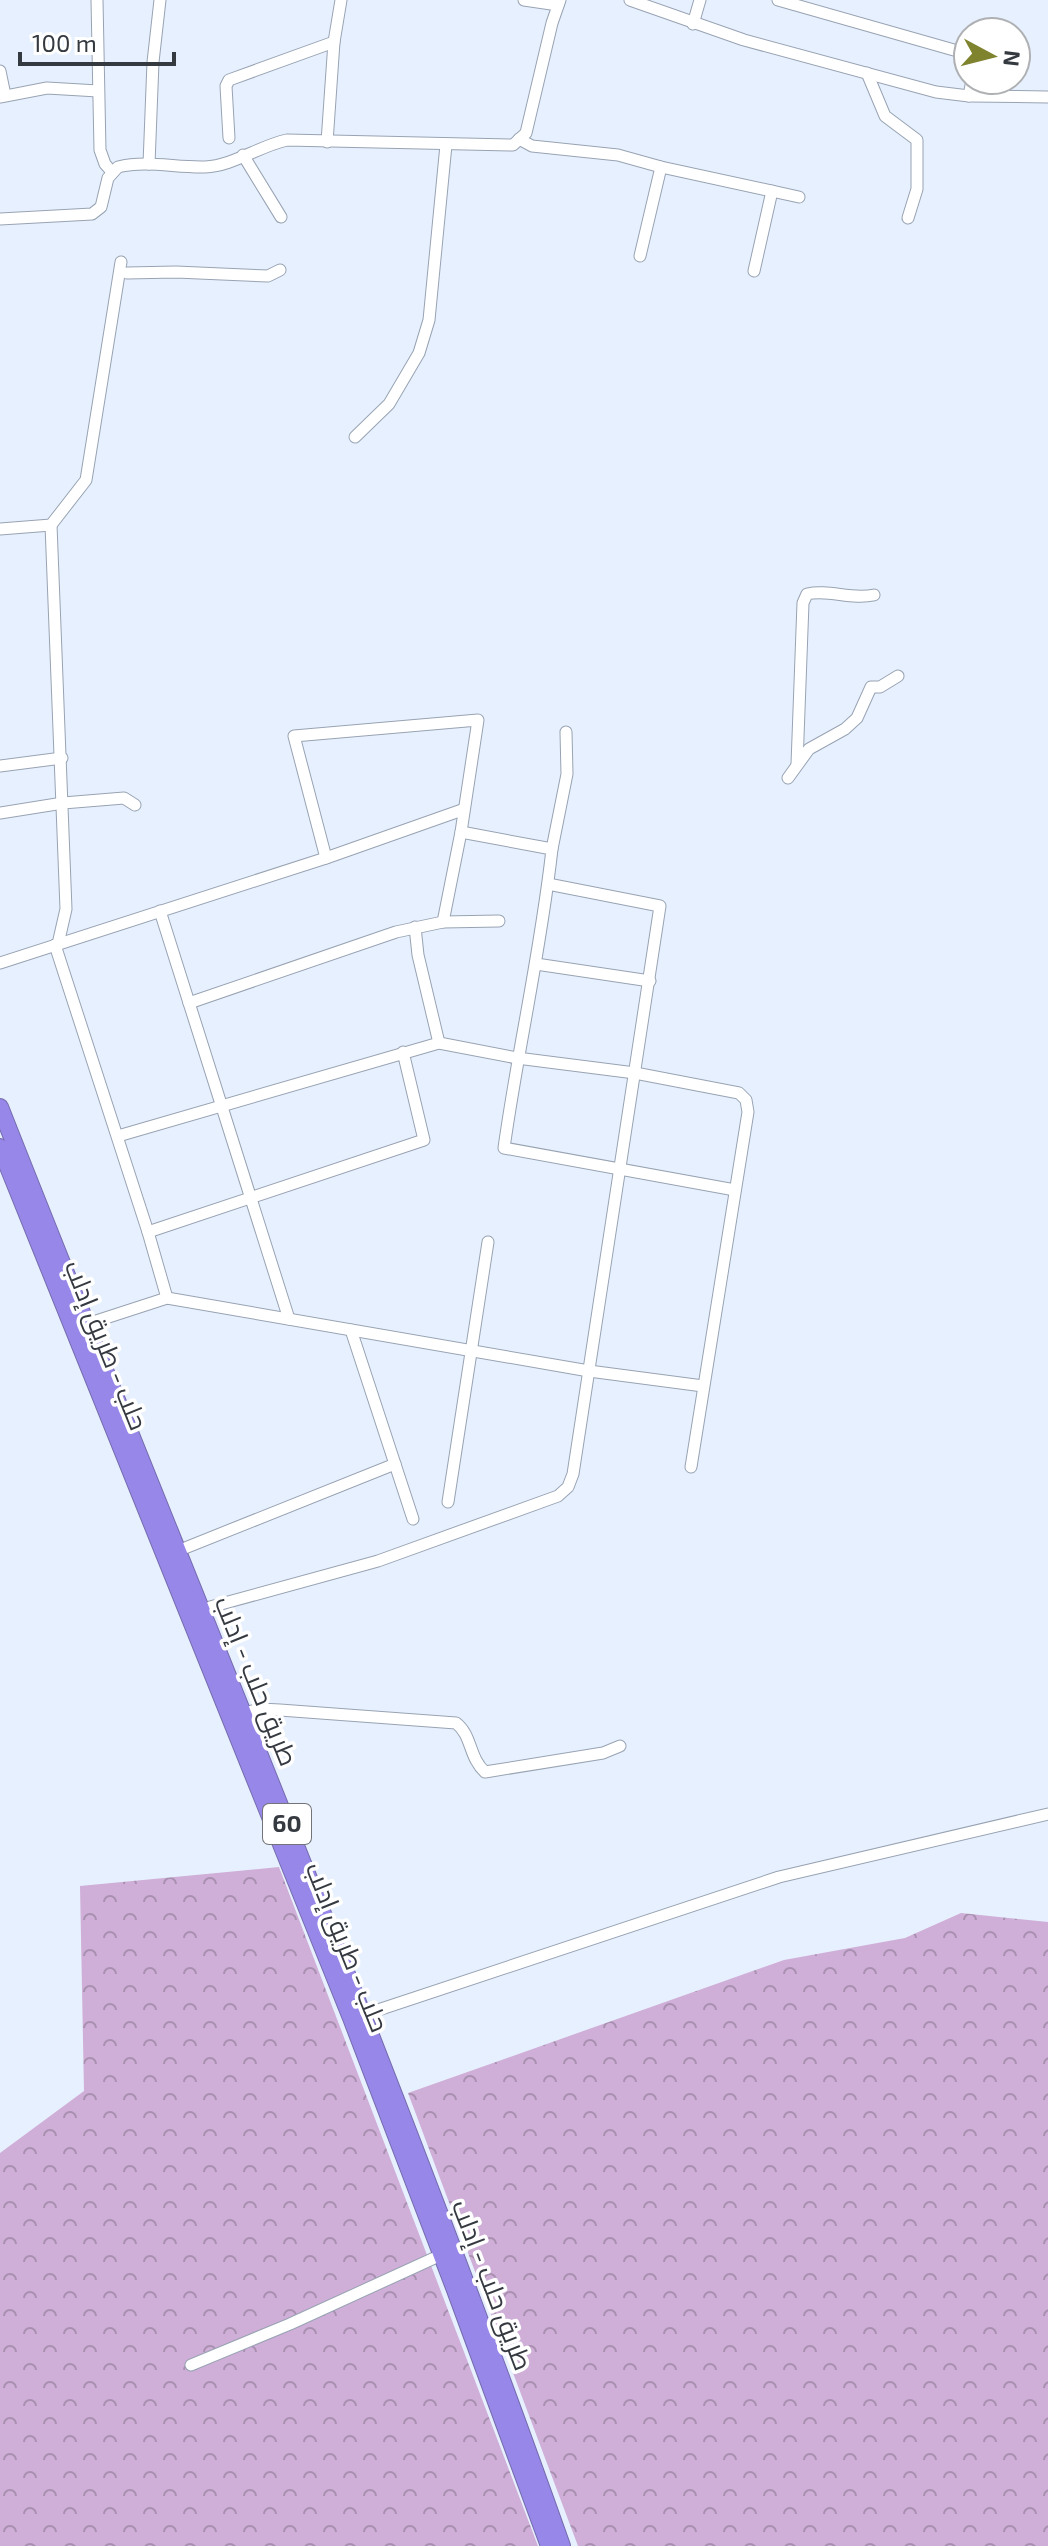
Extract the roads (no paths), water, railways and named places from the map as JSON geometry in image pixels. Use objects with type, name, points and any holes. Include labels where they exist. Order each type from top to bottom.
[{"type":"highway","name":"طريق حلب - إدلب","points":[[0,1107],[81,1326],[503,2379],[562,2546]]},
{"type":"highway","name":"حلب - طريق إدلب","points":[[0,1147],[81,1326]]},
{"type":"highway","name":"حلب - طريق إدلب","points":[[357,2016],[441,2255],[549,2546]]},
{"type":"street","points":[[97,0],[100,150],[112,172]]},
{"type":"street","points":[[149,164],[153,62],[160,0]]},
{"type":"street","points":[[327,142],[334,42],[341,0]]},
{"type":"street","points":[[112,172],[129,165],[207,167],[287,140],[513,145],[526,133],[559,3],[524,0]]},
{"type":"street","points":[[630,0],[744,40],[952,94]]},
{"type":"street","points":[[693,24],[700,0]]},
{"type":"street","points":[[778,0],[952,50]]},
{"type":"street","points":[[826,15],[829,0]]},
{"type":"street","points":[[229,138],[226,86],[229,80],[334,42]]},
{"type":"street","points":[[0,71],[2,96],[47,88],[98,91]]},
{"type":"street","points":[[867,73],[885,116],[917,140],[917,189],[908,218]]},
{"type":"street","points":[[969,96],[1048,97]]},
{"type":"street","points":[[519,139],[532,146],[618,155],[799,197]]},
{"type":"street","points":[[355,437],[389,404],[419,353],[429,320],[446,145]]},
{"type":"street","points":[[243,155],[281,217]]},
{"type":"street","points":[[640,256],[661,167]]},
{"type":"street","points":[[0,219],[92,214],[104,202],[112,172]]},
{"type":"street","points":[[754,271],[772,191]]},
{"type":"street","points":[[167,1298],[56,945],[66,909],[51,525],[86,480],[124,267],[268,276],[280,270]]},
{"type":"street","points":[[0,529],[51,525]]},
{"type":"street","points":[[797,764],[803,603],[807,594],[816,592],[860,598],[874,595]]},
{"type":"street","points":[[788,778],[809,749],[845,729],[857,718],[871,687],[880,687],[898,676]]},
{"type":"street","points":[[326,858],[294,736],[478,720],[443,922]]},
{"type":"street","points":[[566,732],[567,774],[504,1148],[735,1190]]},
{"type":"street","points":[[0,766],[62,758]]},
{"type":"street","points":[[0,813],[124,798],[135,805]]},
{"type":"street","points":[[0,963],[326,858],[462,810]]},
{"type":"street","points":[[461,832],[552,849]]},
{"type":"street","points":[[210,1607],[378,1561],[558,1496],[568,1487],[573,1474],[660,906],[548,884]]},
{"type":"street","points":[[160,911],[289,1319]]},
{"type":"street","points":[[189,1003],[415,927],[443,922],[499,921]]},
{"type":"street","points":[[415,927],[418,955],[439,1043]]},
{"type":"street","points":[[536,964],[650,981]]},
{"type":"street","points":[[118,1136],[439,1043],[517,1058],[635,1073],[739,1093],[746,1100],[748,1112],[691,1467]]},
{"type":"street","points":[[148,1232],[424,1140],[403,1052]]},
{"type":"street","points":[[448,1502],[488,1242]]},
{"type":"street","points":[[81,1326],[167,1298],[589,1371],[703,1386]]},
{"type":"street","points":[[351,1330],[413,1519]]},
{"type":"street","points":[[185,1548],[395,1464]]},
{"type":"street","points":[[236,1716],[280,1710],[456,1723],[464,1729],[477,1765],[485,1772],[603,1753],[620,1746]]},
{"type":"street","points":[[357,2016],[779,1877],[1048,1814]]},
{"type":"street","points":[[191,2365],[441,2255]]}]
